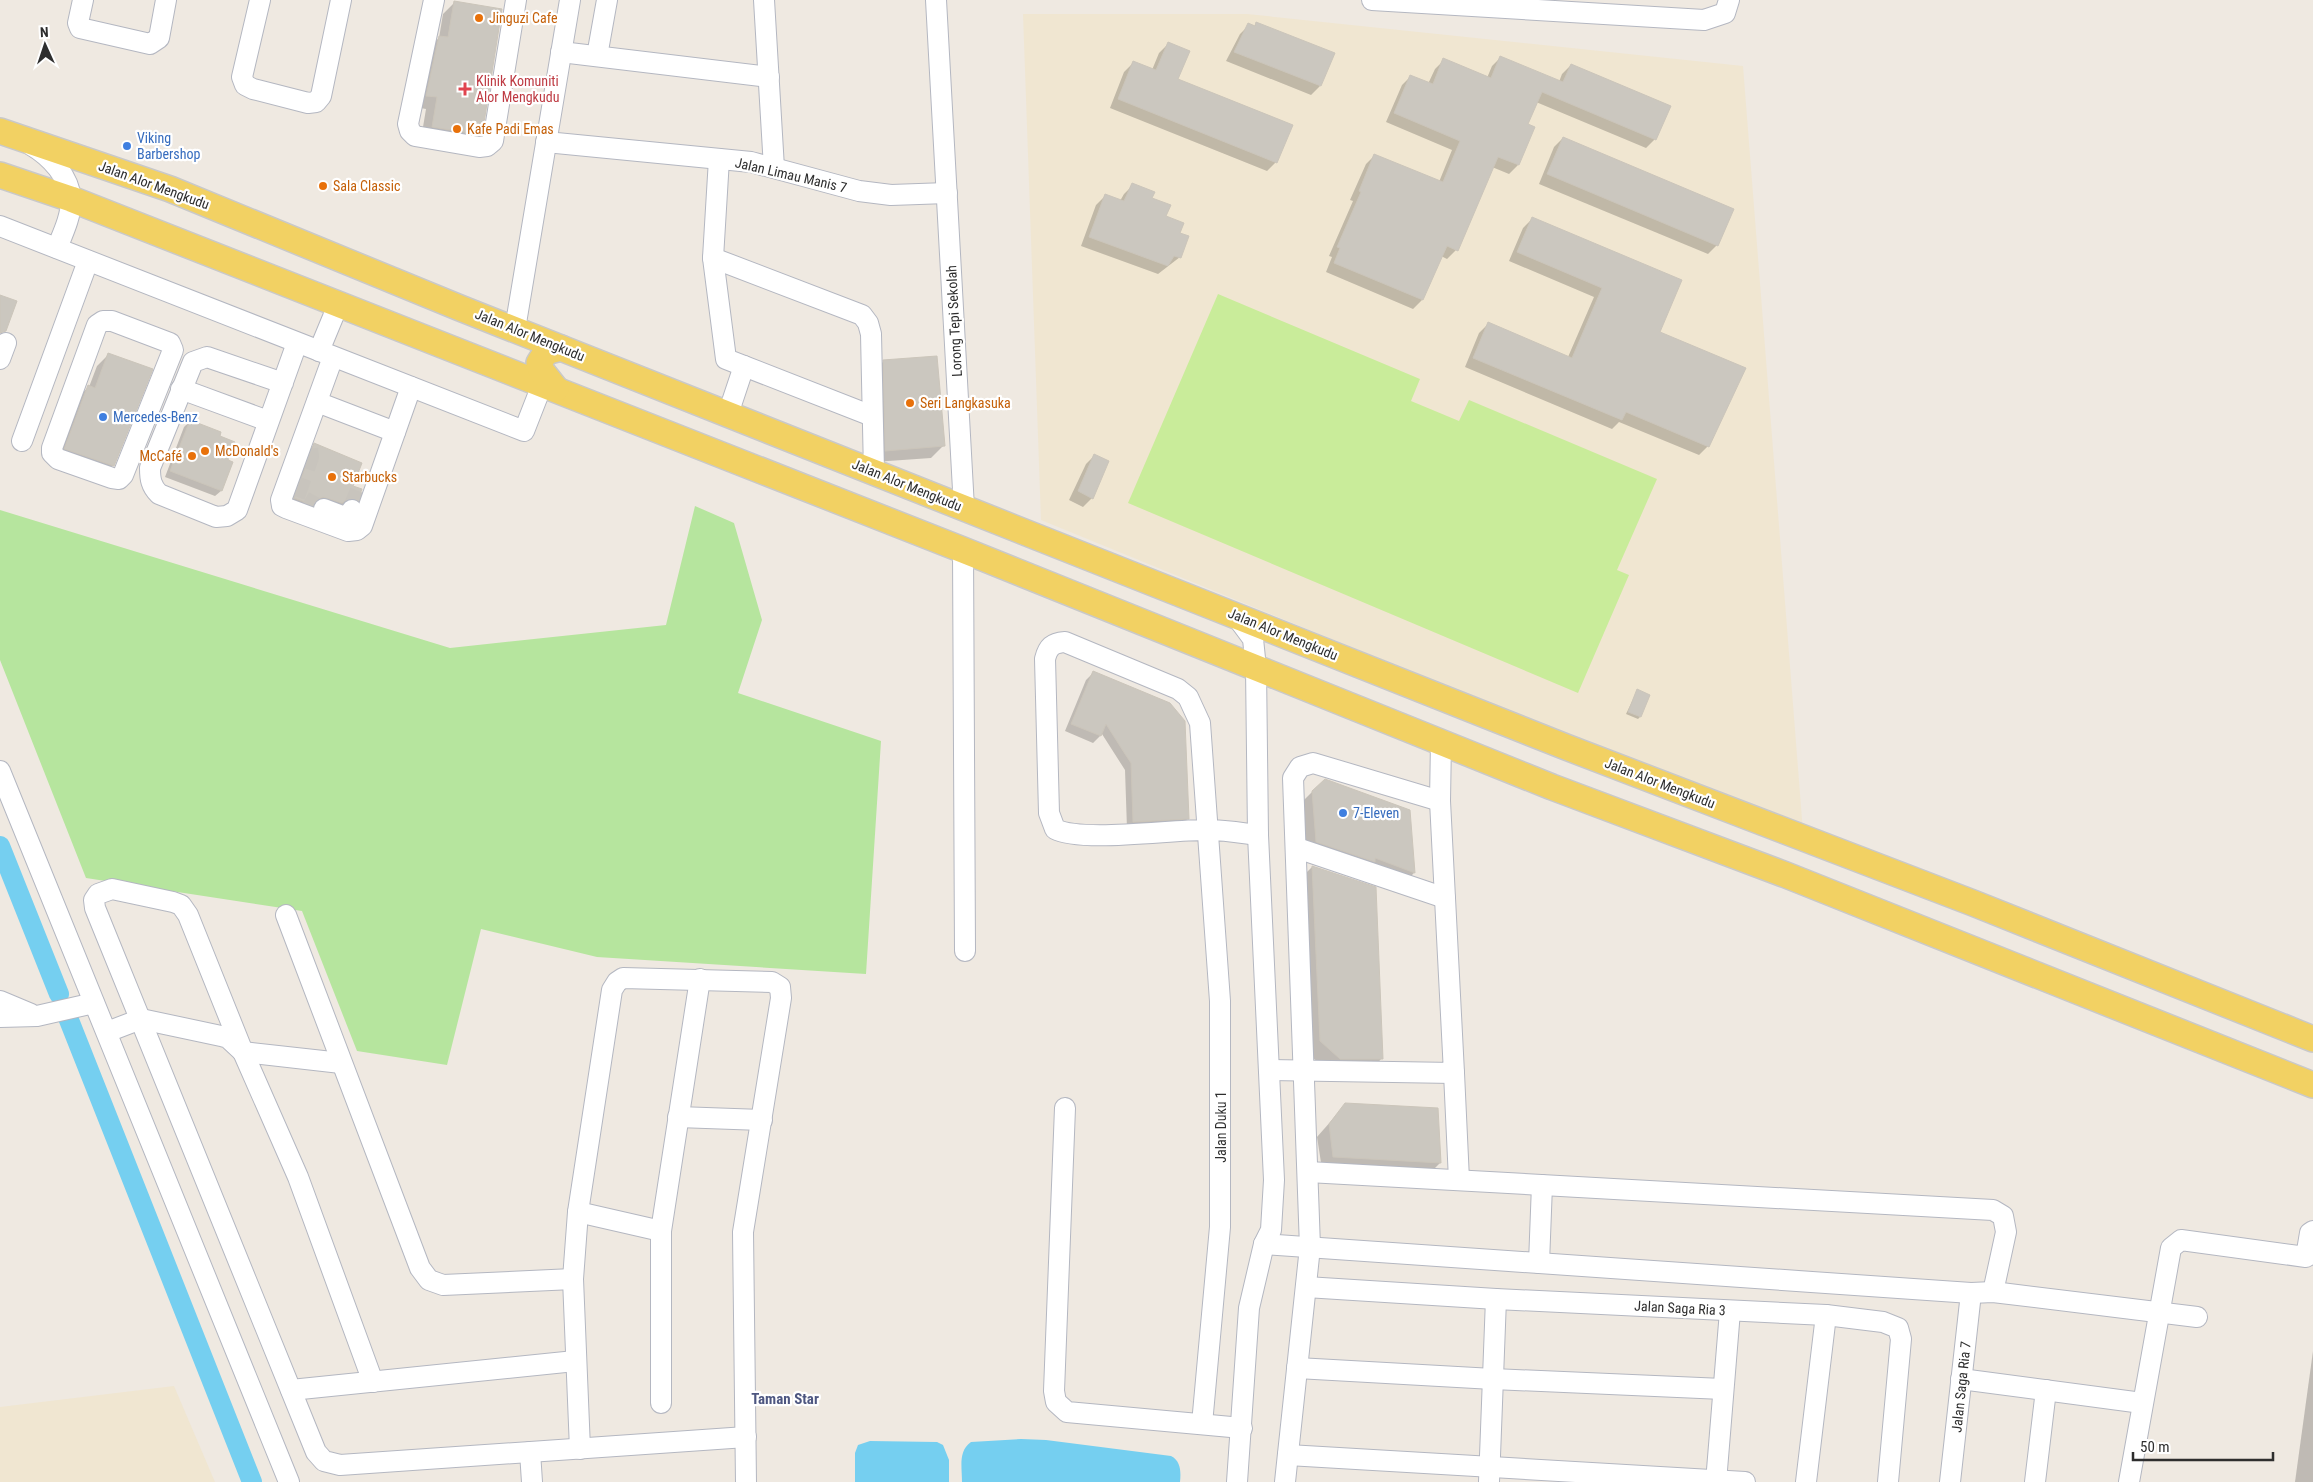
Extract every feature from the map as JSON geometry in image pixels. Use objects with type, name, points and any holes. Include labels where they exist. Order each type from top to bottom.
[{"type":"main road","name":"Jalan Alor Mengkudu","points":[[6,133],[170,189],[561,348],[1566,747],[1973,903],[2313,1038]]},
{"type":"main road","points":[[0,175],[71,199],[549,387],[963,550],[1552,787],[1786,875],[2313,1085]]},
{"type":"main road","points":[[549,387],[539,363],[546,352],[561,348]]},
{"type":"street","points":[[83,0],[78,23],[80,28],[150,44],[159,38],[166,0]]},
{"type":"street","points":[[260,0],[242,77],[245,84],[254,89],[308,103],[316,102],[321,96],[341,0]]},
{"type":"street","points":[[434,0],[408,124],[410,131],[415,136],[479,148],[487,146],[493,140],[516,0]]},
{"type":"street","points":[[514,329],[570,0]]},
{"type":"street","points":[[597,56],[607,0]]},
{"type":"street","points":[[764,0],[774,168]]},
{"type":"street","name":"Lorong Tepi Sekolah","points":[[936,0],[964,508]]},
{"type":"street","points":[[1372,0],[1704,20],[1725,13],[1729,0]]},
{"type":"street","points":[[561,52],[769,77]]},
{"type":"street","points":[[6,133],[40,151],[57,166],[63,177],[71,199],[68,221],[56,248]]},
{"type":"street","name":"Jalan Limau Manis 7","points":[[546,142],[750,162],[867,192],[891,196],[947,194]]},
{"type":"street","points":[[719,159],[713,258],[735,363],[728,414]]},
{"type":"street","points":[[0,226],[524,431],[549,387]]},
{"type":"street","points":[[713,258],[862,315],[868,322],[871,334],[874,472]]},
{"type":"street","points":[[22,441],[88,262]]},
{"type":"street","points":[[338,305],[306,444],[281,500],[282,506],[348,531],[362,526],[411,387]]},
{"type":"street","points":[[103,321],[112,322],[170,343],[173,350],[124,475],[119,479],[58,458],[52,454],[52,448],[94,334],[97,325],[103,321]]},
{"type":"street","points":[[66,324],[94,334]]},
{"type":"street","points":[[283,383],[207,356],[193,362],[150,468],[153,488],[159,494],[216,517],[227,516],[237,510],[283,383],[297,342]]},
{"type":"street","points":[[735,363],[872,416]]},
{"type":"street","points":[[179,393],[267,426]]},
{"type":"street","points":[[316,402],[393,436]]},
{"type":"street","points":[[360,488],[374,454],[393,436]]},
{"type":"street","points":[[316,506],[345,517],[352,510]]},
{"type":"street","points":[[963,550],[965,951]]},
{"type":"street","points":[[1236,616],[1253,640],[1256,668],[1258,835],[1269,1070],[1273,1207],[1271,1230],[1264,1244],[1250,1308],[1237,1482]]},
{"type":"street","name":"Jalan Duku 1","points":[[1202,1424],[1220,1227],[1221,1134],[1220,1001],[1208,830],[1200,723],[1188,697],[1178,689],[1065,642],[1056,642],[1050,646],[1045,659],[1049,813],[1055,829],[1062,833],[1100,834],[1208,830]]},
{"type":"street","points":[[1441,741],[1440,801],[1459,1180]]},
{"type":"street","points":[[1286,1482],[1310,1247],[1293,778],[1300,766],[1313,763],[1440,801]]},
{"type":"street","points":[[0,771],[289,1482]]},
{"type":"street","points":[[1208,830],[1258,835]]},
{"type":"street","points":[[1297,848],[1445,898]]},
{"type":"street","points":[[374,1382],[298,1177],[243,1052],[188,915],[182,905],[112,889],[98,894],[94,900],[95,908],[316,1452],[324,1461],[331,1464],[746,1437]]},
{"type":"street","points":[[286,915],[420,1268],[429,1280],[443,1285],[573,1280]]},
{"type":"street","points":[[580,1449],[573,1280],[578,1212],[612,990],[617,982],[623,978],[772,982],[780,987],[781,998],[742,1240],[746,1482]]},
{"type":"street","points":[[661,1402],[661,1231],[700,979]]},
{"type":"street","points":[[0,1002],[37,1016]]},
{"type":"street","points":[[0,1018],[37,1016],[94,1003]]},
{"type":"street","points":[[107,1032],[141,1019],[228,1038],[243,1052],[341,1063]]},
{"type":"street","points":[[1269,1070],[1454,1073]]},
{"type":"street","points":[[1065,1108],[1054,1381],[1056,1402],[1067,1412],[1242,1428]]},
{"type":"street","points":[[678,1117],[762,1120]]},
{"type":"street","points":[[1308,1172],[1993,1210],[2003,1216],[2006,1232],[1993,1292]]},
{"type":"street","points":[[1539,1263],[1542,1185]]},
{"type":"street","points":[[578,1212],[661,1231]]},
{"type":"street","points":[[2129,1482],[2171,1248],[2181,1240],[2306,1257],[2310,1234],[2313,1231]]},
{"type":"street","points":[[1264,1244],[1993,1292],[2197,1317]]},
{"type":"street","name":"Jalan Saga Ria 3","points":[[1306,1287],[1496,1299],[1826,1315],[1882,1322],[1898,1328],[1901,1339],[1888,1482]]},
{"type":"street","name":"Jalan Saga Ria 7","points":[[1950,1482],[1971,1292]]},
{"type":"street","points":[[1489,1474],[1496,1299]]},
{"type":"street","points":[[1716,1481],[1730,1311]]},
{"type":"street","points":[[1806,1482],[1826,1315]]},
{"type":"street","points":[[291,1390],[575,1361]]},
{"type":"street","points":[[1297,1368],[1493,1380],[1723,1389]]},
{"type":"street","points":[[1961,1379],[2142,1403]]},
{"type":"street","points":[[2035,1482],[2046,1390]]},
{"type":"street","points":[[530,1452],[532,1482]]},
{"type":"street","points":[[1288,1455],[1489,1474],[1745,1482]]},
{"type":"shaded area","points":[[1023,14],[1247,14],[1743,66],[1803,832],[1041,520]]},
{"type":"shaded area","points":[[174,1386],[215,1482],[0,1482],[0,1407]]},
{"type":"green space","points":[[1218,294],[1420,379],[1411,401],[1459,421],[1469,400],[1657,479],[1617,570],[1629,575],[1578,693],[1128,503]]},
{"type":"green space","points":[[695,506],[734,523],[762,620],[738,693],[881,741],[866,974],[597,957],[481,929],[447,1065],[357,1051],[302,911],[86,878],[0,660],[0,510],[450,648],[666,625]]},
{"type":"water","points":[[1021,1439],[1046,1440],[1171,1456],[1179,1464],[1180,1482],[962,1482],[962,1455],[971,1442]]},
{"type":"water","points":[[870,1441],[937,1442],[943,1445],[949,1460],[949,1482],[855,1482],[855,1453],[858,1445]]},
{"type":"building","points":[[454,1],[502,9],[482,135],[432,127],[437,97],[426,96],[439,36],[448,37]]},
{"type":"building","points":[[1256,22],[1335,53],[1321,86],[1234,52],[1248,23],[1255,26]]},
{"type":"building","points":[[1168,42],[1190,51],[1178,79],[1293,125],[1277,163],[1118,99],[1133,61],[1156,70]]},
{"type":"building","points":[[1500,56],[1563,82],[1571,64],[1671,106],[1656,140],[1542,92],[1528,124],[1535,127],[1519,165],[1498,157],[1458,251],[1447,246],[1423,300],[1334,263],[1340,248],[1337,247],[1361,192],[1359,191],[1374,154],[1443,182],[1460,141],[1394,113],[1410,75],[1433,84],[1443,58],[1491,78]]},
{"type":"building","points":[[1563,137],[1734,209],[1718,246],[1547,174]]},
{"type":"building","points":[[1132,183],[1155,192],[1152,198],[1171,205],[1166,216],[1184,223],[1180,233],[1189,236],[1181,258],[1174,256],[1168,266],[1089,237],[1105,194],[1124,201]]},
{"type":"building","points":[[1532,217],[1682,280],[1660,332],[1746,368],[1709,447],[1626,412],[1622,420],[1473,358],[1488,322],[1572,358],[1602,288],[1517,252]]},
{"type":"building","points":[[0,295],[17,301],[6,331],[0,333]]},
{"type":"building","name":"Mercedes-Benz","points":[[108,353],[153,369],[114,466],[64,449],[88,385],[95,388]]},
{"type":"building","name":"Seri Langkasuka","points":[[937,356],[945,446],[885,451],[883,360]]},
{"type":"building","name":"McDonald's","points":[[190,420],[221,432],[220,436],[235,442],[228,460],[233,462],[222,491],[170,471]]},
{"type":"building","name":"Starbucks","points":[[314,443],[362,463],[353,486],[362,489],[358,500],[351,498],[342,503],[323,497],[316,500],[313,505],[294,498]]},
{"type":"building","points":[[1094,454],[1109,461],[1093,499],[1078,491]]},
{"type":"building","points":[[1093,671],[1170,703],[1185,721],[1189,819],[1133,822],[1131,763],[1106,724],[1101,736],[1071,724]]},
{"type":"building","points":[[1637,689],[1650,695],[1641,717],[1628,712]]},
{"type":"building","points":[[1325,779],[1410,810],[1415,873],[1375,858],[1375,862],[1316,842],[1312,791]]},
{"type":"building","points":[[1312,866],[1376,887],[1383,1059],[1340,1059],[1320,1041]]},
{"type":"building","points":[[1345,1103],[1438,1108],[1441,1163],[1333,1157],[1329,1124]]},
{"type":"waterway","points":[[0,846],[59,994]]},
{"type":"waterway","points":[[67,1015],[252,1482]]},
{"type":"tunnel","points":[[308,449],[309,457],[295,496],[315,507]]},
{"type":"tunnel","points":[[352,510],[361,488]]},
{"type":"place","name":"Jinguzi Cafe","points":[[479,18]]},
{"type":"place","name":"Klinik Komuniti Alor Mengkudu","points":[[465,89]]},
{"type":"place","name":"Kafe Padi Emas","points":[[457,129]]},
{"type":"place","name":"Viking Barbershop","points":[[127,146]]},
{"type":"place","name":"Sala Classic","points":[[323,186]]},
{"type":"place","name":"Seri Langkasuka","points":[[910,403]]},
{"type":"place","name":"Mercedes-Benz","points":[[103,417]]},
{"type":"place","name":"McDonald's","points":[[205,451]]},
{"type":"place","name":"McCafé","points":[[192,456]]},
{"type":"place","name":"Starbucks","points":[[332,477]]},
{"type":"place","name":"7-Eleven","points":[[1343,813]]},
{"type":"district","name":"Taman Star","points":[[785,1399]]}]
